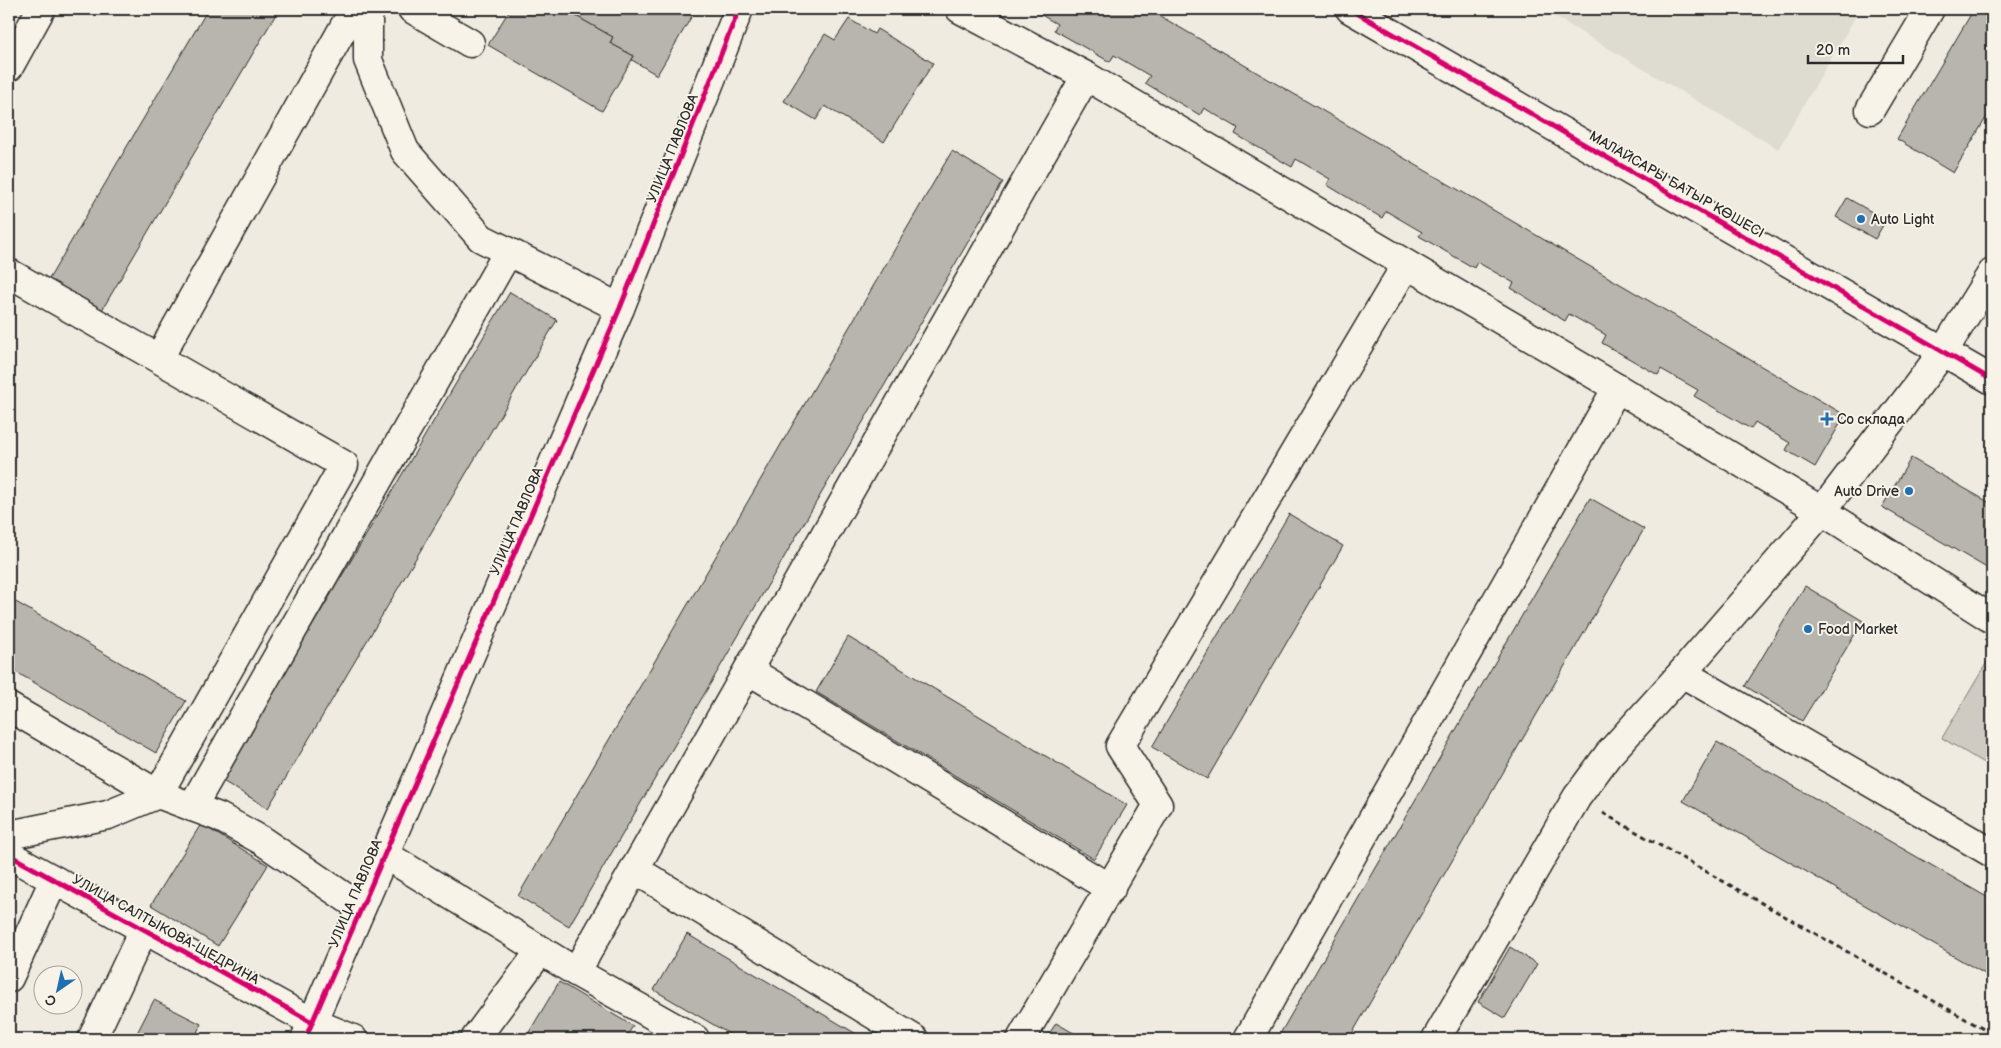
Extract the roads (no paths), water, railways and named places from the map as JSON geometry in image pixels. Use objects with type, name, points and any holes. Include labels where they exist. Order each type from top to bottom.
[{"type":"street","points":[[9,67],[42,9]]},
{"type":"street","points":[[159,358],[354,9]]},
{"type":"street","points":[[368,9],[368,60],[405,151],[482,238],[620,308]]},
{"type":"street","points":[[412,9],[470,43]]},
{"type":"street","name":"УЛИЦА ПАВЛОВА","points":[[308,1031],[620,308],[740,9]]},
{"type":"street","points":[[960,9],[1086,76],[1616,388],[1822,511],[1992,619]]},
{"type":"street","name":"МАЛАЙСАРЫ БАТЫР КӨШЕСІ","points":[[1350,9],[1992,380]]},
{"type":"street","points":[[1870,110],[1930,9]]},
{"type":"street","points":[[576,972],[1086,76]]},
{"type":"street","points":[[192,807],[508,252]]},
{"type":"street","points":[[1021,1039],[1158,805],[1120,746],[1406,265]]},
{"type":"street","points":[[9,273],[344,465],[158,794],[108,815],[9,835]]},
{"type":"street","points":[[1436,1039],[1576,797],[1608,756],[1822,511],[1943,352],[1992,274]]},
{"type":"street","points":[[1248,1039],[1616,388]]},
{"type":"street","points":[[748,670],[1110,889]]},
{"type":"street","points":[[1682,673],[1992,853]]},
{"type":"street","points":[[9,708],[158,794],[219,817],[261,840],[361,908]]},
{"type":"street","points":[[384,854],[576,972],[695,1039]]},
{"type":"street","name":"УЛИЦА САЛТЫКОВА-ЩЕДРИНА","points":[[9,855],[144,929],[308,1031],[353,1039]]},
{"type":"street","points":[[634,869],[914,1039]]},
{"type":"street","points":[[9,978],[54,880]]},
{"type":"street","points":[[92,1039],[144,929]]},
{"type":"street","points":[[476,1039],[541,950]]},
{"type":"place","name":"Auto Light","points":[[1861,219]]},
{"type":"place","name":"Со склада","points":[[1827,419]]},
{"type":"place","name":"Auto Drive","points":[[1909,491]]},
{"type":"place","name":"Food Market","points":[[1808,629]]}]
